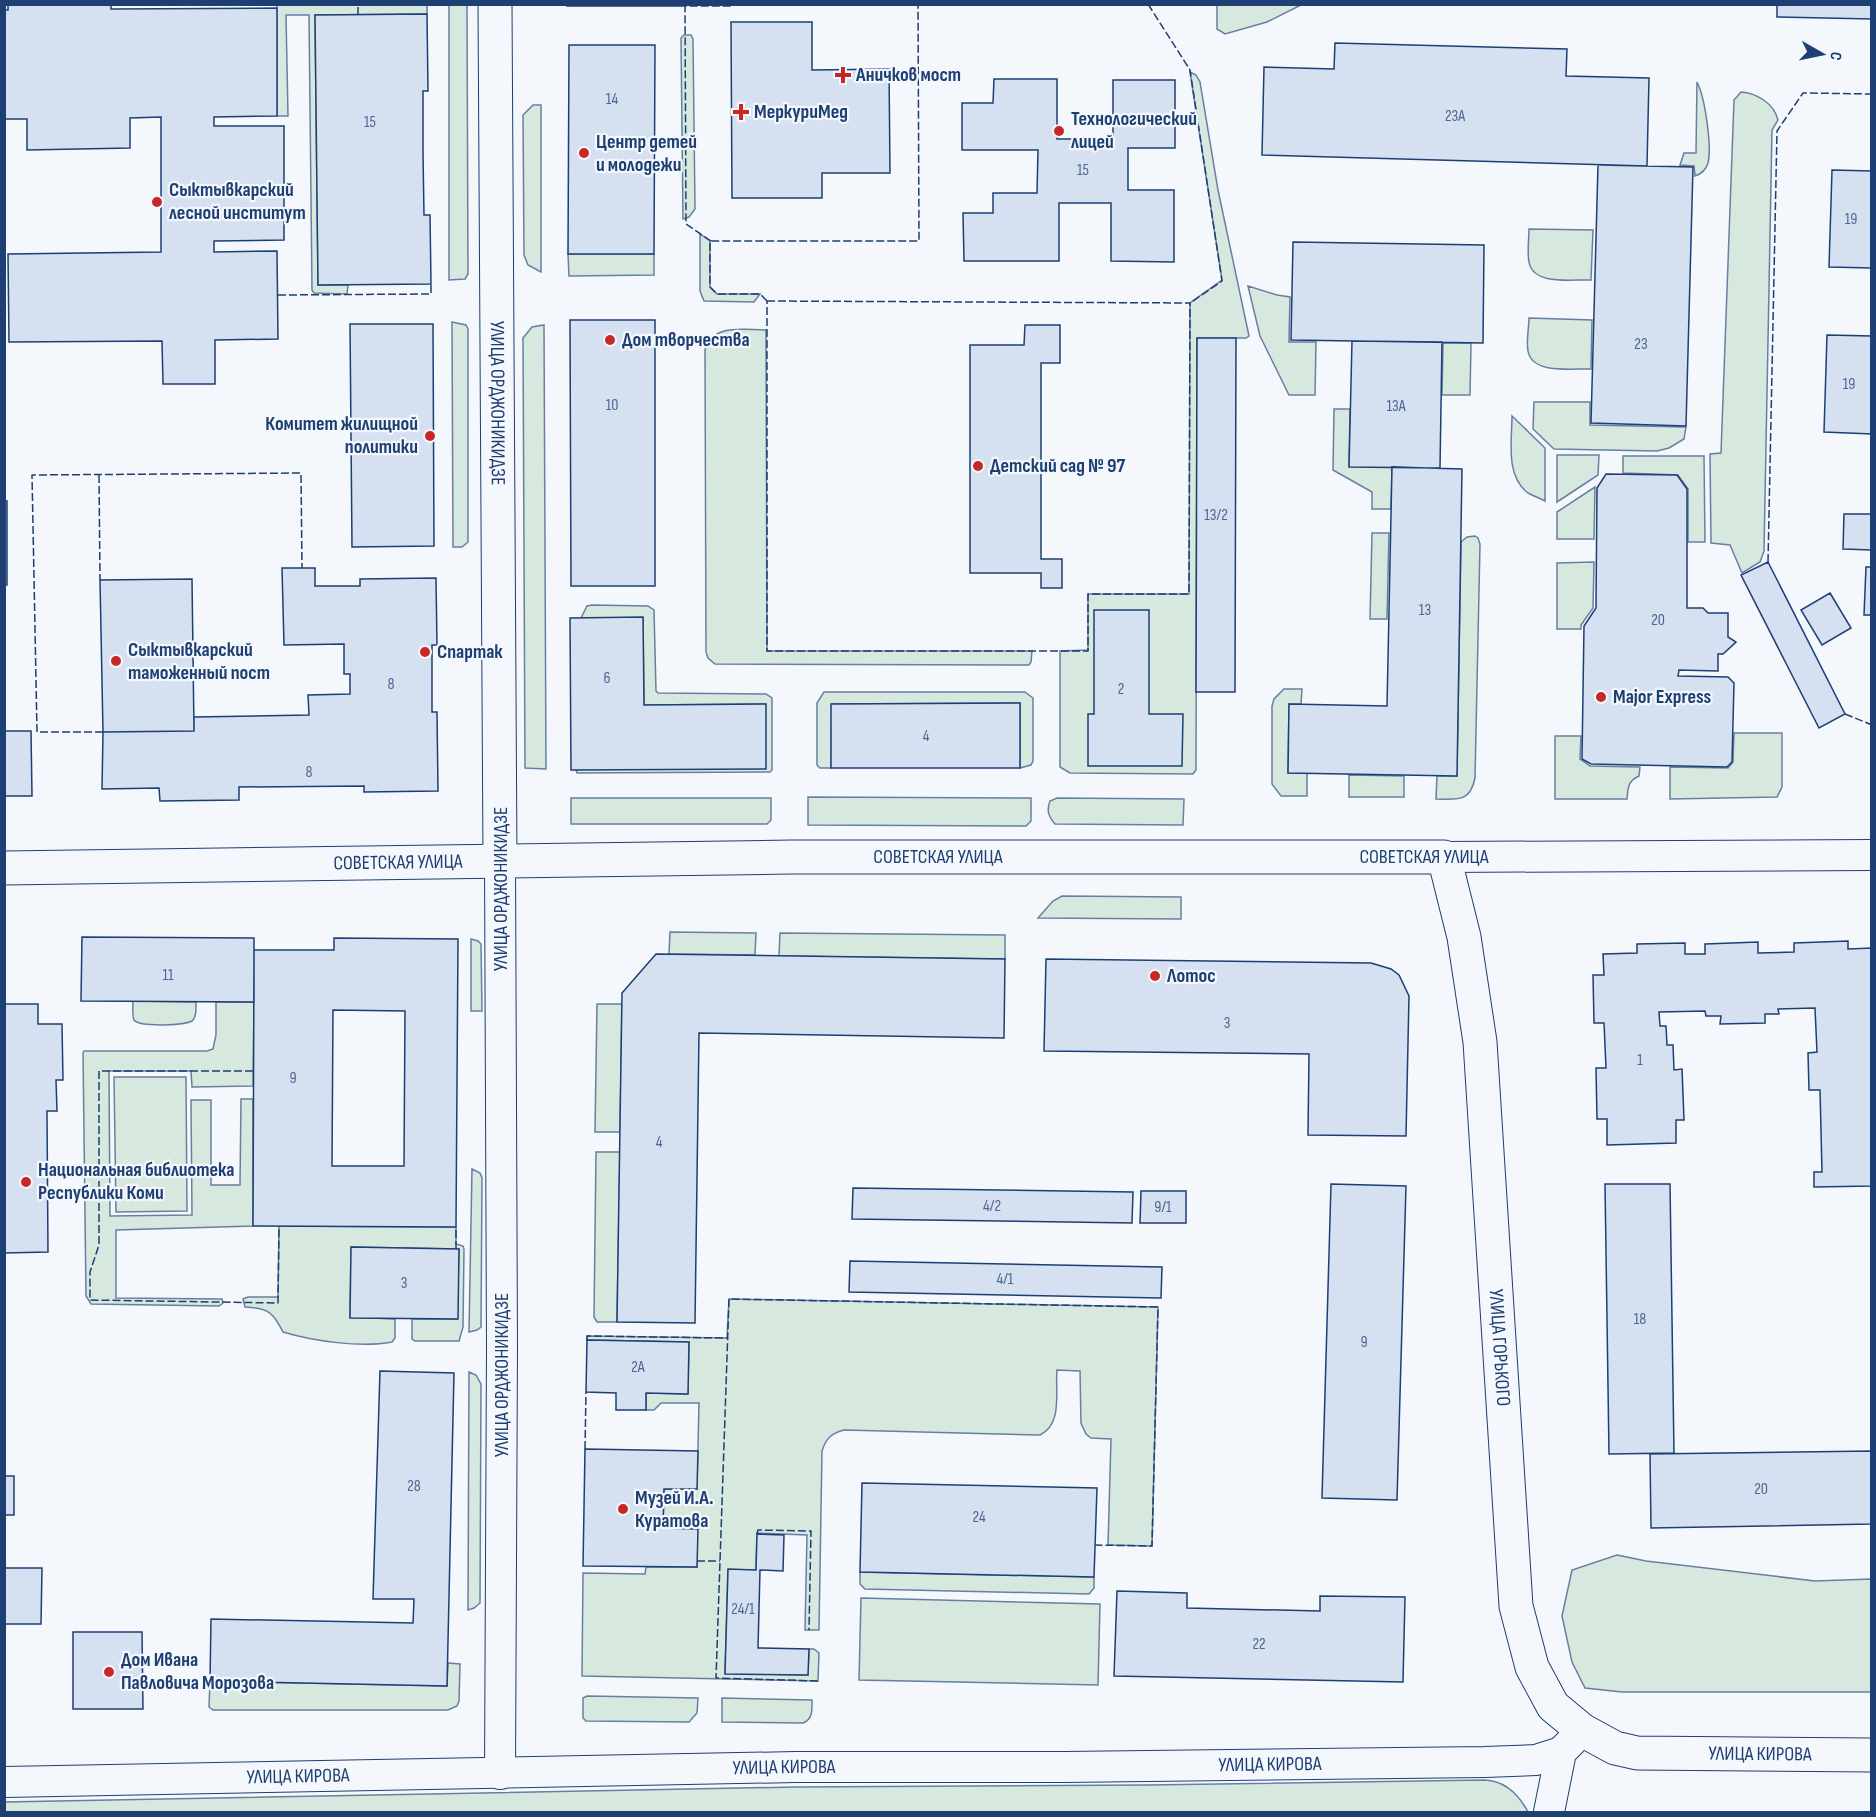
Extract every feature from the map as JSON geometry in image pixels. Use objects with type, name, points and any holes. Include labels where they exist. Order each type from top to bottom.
[{"type":"street","name":"УЛИЦА ОРДЖОНИКИДЗЕ","points":[[495,4],[502,1301],[500,1773]]},
{"type":"street","name":"СОВЕТСКАЯ УЛИЦА","points":[[4,868],[780,857],[1872,855]]},
{"type":"street","name":"УЛИЦА ГОРЬКОГО","points":[[1444,856],[1464,937],[1480,1042],[1516,1606],[1532,1666],[1571,1741]]},
{"type":"street","name":"УЛИЦА КИРОВА","points":[[4,1782],[796,1767],[1064,1767],[1485,1762],[1536,1760],[1571,1741],[1637,1753],[1872,1755]]},
{"type":"street","points":[[1549,1812],[1571,1741]]},
{"type":"shaded area","points":[[1217,4],[1301,5],[1267,22],[1225,34],[1217,29]]},
{"type":"shaded area","points":[[277,5],[427,5],[427,14],[315,15],[318,285],[348,285],[347,294],[314,293],[312,290],[309,15],[286,15],[288,116],[277,116]]},
{"type":"shaded area","points":[[449,5],[467,5],[468,274],[465,279],[449,280]]},
{"type":"shaded area","points":[[684,35],[691,35],[693,39],[695,209],[689,217],[683,219],[681,38]]},
{"type":"shaded area","points":[[1190,72],[1196,75],[1200,82],[1218,190],[1249,336],[1246,338],[1197,338],[1196,770],[1193,774],[1070,773],[1060,767],[1060,651],[1088,650],[1088,594],[1189,594],[1190,303],[1222,280]]},
{"type":"shaded area","points":[[1697,82],[1705,110],[1709,156],[1706,168],[1695,176],[1694,166],[1680,165],[1684,153],[1696,153]]},
{"type":"shaded area","points":[[1741,92],[1753,94],[1764,100],[1773,109],[1778,120],[1772,130],[1764,551],[1760,562],[1742,573],[1730,545],[1711,543],[1710,454],[1721,453],[1734,100]]},
{"type":"shaded area","points":[[533,105],[541,105],[541,272],[528,265],[524,255],[523,115]]},
{"type":"shaded area","points":[[1529,229],[1593,230],[1591,280],[1555,280],[1538,275],[1532,270],[1529,262]]},
{"type":"shaded area","points":[[700,234],[710,241],[710,287],[717,294],[760,294],[754,302],[704,301],[700,291]]},
{"type":"shaded area","points":[[568,254],[654,254],[654,275],[569,276]]},
{"type":"shaded area","points":[[1248,286],[1290,297],[1289,342],[1316,342],[1315,395],[1289,395],[1260,336]]},
{"type":"shaded area","points":[[1529,318],[1592,320],[1591,369],[1554,369],[1537,364],[1531,359],[1528,351]]},
{"type":"shaded area","points":[[452,322],[466,325],[468,329],[468,542],[462,547],[453,547]]},
{"type":"shaded area","points":[[544,325],[546,769],[525,768],[523,338],[532,327]]},
{"type":"shaded area","points":[[739,329],[766,330],[767,651],[1032,651],[1029,665],[715,664],[708,658],[706,652],[705,350],[709,341],[722,332]]},
{"type":"shaded area","points":[[1443,343],[1471,343],[1470,395],[1442,395]]},
{"type":"shaded area","points":[[1534,402],[1590,402],[1590,425],[1686,427],[1684,439],[1669,448],[1657,451],[1554,449],[1533,429]]},
{"type":"shaded area","points":[[1334,409],[1350,409],[1349,466],[1392,467],[1391,509],[1372,509],[1372,492],[1333,470]]},
{"type":"shaded area","points":[[1512,416],[1545,448],[1545,501],[1528,493],[1516,477],[1511,457]]},
{"type":"shaded area","points":[[1557,455],[1599,455],[1598,475],[1557,502]]},
{"type":"shaded area","points":[[1623,456],[1704,456],[1705,542],[1688,542],[1688,489],[1678,475],[1623,473]]},
{"type":"shaded area","points":[[1595,487],[1594,539],[1557,539],[1557,512]]},
{"type":"shaded area","points":[[1372,533],[1389,533],[1387,619],[1370,619]]},
{"type":"shaded area","points":[[1475,536],[1480,544],[1475,778],[1466,796],[1456,799],[1436,799],[1437,776],[1457,776],[1461,542],[1467,537]]},
{"type":"shaded area","points":[[1594,562],[1593,608],[1581,625],[1581,629],[1557,629],[1557,563]]},
{"type":"shaded area","points":[[587,606],[648,606],[654,610],[656,691],[658,693],[766,694],[772,698],[772,770],[770,772],[577,773],[576,770],[766,704],[644,705],[643,618],[581,618]]},
{"type":"shaded area","points":[[1284,689],[1302,689],[1301,704],[1289,704],[1288,773],[1307,773],[1307,796],[1281,796],[1272,784],[1272,706],[1274,699]]},
{"type":"shaded area","points":[[824,692],[1025,692],[1033,698],[1033,761],[1031,765],[1020,768],[1020,703],[832,704],[831,768],[820,768],[817,765],[817,703]]},
{"type":"shaded area","points":[[1734,733],[1782,733],[1782,787],[1777,797],[1670,799],[1670,767],[1728,768],[1733,762]]},
{"type":"shaded area","points":[[1555,736],[1581,736],[1580,759],[1590,766],[1640,767],[1639,776],[1629,785],[1627,799],[1555,799]]},
{"type":"shaded area","points":[[1349,775],[1404,776],[1404,797],[1349,797]]},
{"type":"shaded area","points":[[808,797],[1031,798],[1031,821],[1026,826],[808,825]]},
{"type":"shaded area","points":[[571,798],[771,798],[771,820],[767,824],[571,824]]},
{"type":"shaded area","points":[[1057,798],[1184,799],[1183,825],[1055,824],[1048,808],[1050,801]]},
{"type":"shaded area","points":[[1062,896],[1181,897],[1181,919],[1038,918],[1053,901]]},
{"type":"shaded area","points":[[670,932],[756,933],[755,955],[669,954]]},
{"type":"shaded area","points":[[780,933],[1005,935],[1005,959],[779,956]]},
{"type":"shaded area","points":[[471,939],[481,944],[482,1011],[471,1011]]},
{"type":"shaded area","points":[[133,1001],[196,1002],[196,1014],[193,1020],[182,1024],[145,1024],[134,1020]]},
{"type":"shaded area","points":[[216,1002],[254,1002],[253,1086],[192,1087],[191,1071],[109,1071],[110,1216],[192,1215],[191,1100],[211,1100],[211,1185],[240,1185],[241,1099],[253,1099],[253,1226],[116,1230],[116,1298],[222,1299],[223,1303],[219,1306],[91,1304],[86,1296],[83,1053],[84,1051],[207,1051],[213,1049],[216,1035]]},
{"type":"shaded area","points":[[597,1004],[622,1004],[620,1132],[595,1132]]},
{"type":"shaded area","points":[[114,1077],[186,1077],[187,1211],[116,1212]]},
{"type":"shaded area","points":[[596,1152],[620,1152],[617,1322],[597,1322],[594,1317]]},
{"type":"shaded area","points":[[472,1169],[480,1173],[482,1178],[481,1327],[469,1332]]},
{"type":"shaded area","points":[[279,1226],[456,1227],[456,1244],[463,1246],[464,1249],[463,1327],[459,1341],[415,1341],[412,1339],[412,1319],[457,1319],[459,1249],[351,1247],[350,1317],[395,1319],[395,1338],[392,1342],[337,1343],[283,1332],[269,1312],[245,1307],[243,1299],[278,1297]]},
{"type":"shaded area","points":[[729,1299],[1158,1307],[1152,1546],[1108,1545],[1111,1439],[1091,1438],[1086,1434],[1081,1423],[1080,1371],[1057,1370],[1055,1415],[1047,1430],[1040,1435],[844,1430],[828,1439],[822,1451],[819,1630],[805,1630],[807,1535],[757,1533],[756,1570],[728,1570],[725,1673],[808,1675],[809,1649],[814,1649],[819,1653],[818,1681],[582,1676],[583,1573],[645,1574],[646,1567],[697,1567],[697,1529],[663,1528],[664,1489],[697,1489],[699,1403],[661,1403],[654,1410],[646,1410],[646,1393],[688,1394],[689,1342],[587,1340],[587,1336],[727,1338]]},
{"type":"shaded area","points":[[469,1372],[476,1375],[481,1384],[480,1603],[468,1610]]},
{"type":"shaded area","points":[[1617,1555],[1646,1561],[1815,1581],[1871,1579],[1871,1692],[1622,1692],[1585,1688],[1572,1662],[1562,1616],[1572,1570]]},
{"type":"shaded area","points":[[860,1572],[1094,1577],[1094,1588],[1089,1594],[865,1589],[860,1584]]},
{"type":"shaded area","points":[[861,1598],[1100,1604],[1098,1685],[859,1680]]},
{"type":"shaded area","points":[[448,1663],[460,1664],[459,1701],[457,1706],[448,1710],[213,1710],[209,1707],[210,1681],[447,1686]]},
{"type":"shaded area","points":[[587,1696],[698,1698],[697,1713],[689,1722],[586,1721],[583,1718],[583,1698]]},
{"type":"shaded area","points":[[722,1698],[812,1700],[812,1711],[809,1719],[803,1723],[722,1722]]},
{"type":"shaded area","points":[[1485,1780],[1499,1783],[1511,1790],[1528,1812],[4,1812],[5,1802],[795,1787]]},
{"type":"building","name":"Сыктывкарский лесной институт","points":[[8,4],[111,4],[111,9],[277,8],[277,116],[214,117],[214,126],[284,126],[284,240],[214,241],[214,252],[277,251],[278,339],[215,340],[215,384],[163,384],[162,341],[9,342],[8,254],[161,252],[161,117],[130,118],[130,148],[27,150],[27,119],[4,119],[4,10],[8,10]]},
{"type":"building","points":[[567,4],[685,4],[685,6],[567,6]]},
{"type":"building","points":[[1777,4],[1872,4],[1872,19],[1777,17]]},
{"type":"building","points":[[427,14],[428,91],[423,91],[423,153],[424,215],[430,215],[431,284],[318,285],[315,15]]},
{"type":"building","points":[[731,22],[812,22],[812,70],[889,69],[890,173],[822,173],[822,198],[732,198]]},
{"type":"building","points":[[1335,43],[1567,49],[1566,76],[1649,78],[1647,166],[1262,155],[1264,67],[1334,69]]},
{"type":"building","points":[[569,45],[655,45],[654,254],[568,254]]},
{"type":"building","points":[[994,79],[1057,79],[1057,139],[1113,139],[1113,80],[1175,80],[1175,148],[1128,148],[1128,190],[1174,190],[1174,262],[1111,261],[1111,203],[1059,203],[1059,261],[964,261],[963,213],[993,213],[993,193],[1037,193],[1038,150],[962,150],[962,103],[993,103]]},
{"type":"building","points":[[1598,165],[1693,167],[1686,426],[1591,423]]},
{"type":"building","points":[[1832,170],[1872,171],[1872,268],[1829,267]]},
{"type":"building","points":[[1293,242],[1484,245],[1483,343],[1291,340]]},
{"type":"building","points":[[570,320],[655,320],[655,586],[571,586]]},
{"type":"building","points":[[350,324],[433,324],[434,546],[352,547]]},
{"type":"building","points":[[1025,325],[1060,325],[1060,363],[1041,363],[1041,559],[1062,559],[1062,588],[1041,588],[1041,573],[970,573],[970,345],[1024,345]]},
{"type":"building","points":[[1827,335],[1872,336],[1872,434],[1824,432]]},
{"type":"building","points":[[1197,338],[1236,338],[1235,692],[1196,692]]},
{"type":"building","points":[[1352,341],[1442,342],[1440,468],[1349,467]]},
{"type":"building","points":[[1392,467],[1462,469],[1457,776],[1288,773],[1289,704],[1387,706]]},
{"type":"building","points":[[1606,474],[1677,475],[1687,489],[1687,608],[1703,608],[1708,613],[1728,613],[1728,637],[1736,642],[1723,654],[1718,654],[1718,671],[1679,670],[1678,676],[1728,677],[1734,683],[1732,762],[1727,767],[1591,764],[1582,759],[1584,626],[1596,608],[1597,488]]},
{"type":"building","points":[[4,501],[7,501],[7,585],[4,585]]},
{"type":"building","points":[[1844,514],[1872,514],[1872,550],[1843,549]]},
{"type":"building","points":[[1768,562],[1845,714],[1819,728],[1741,575]]},
{"type":"building","points":[[1866,567],[1872,567],[1872,615],[1864,615]]},
{"type":"building","points":[[282,568],[315,568],[315,586],[360,586],[360,579],[436,578],[437,645],[432,645],[432,712],[437,712],[438,791],[364,792],[364,786],[239,787],[239,800],[160,801],[159,788],[102,789],[103,732],[194,731],[194,717],[309,715],[308,695],[350,694],[350,674],[344,674],[344,644],[284,645]]},
{"type":"building","points":[[192,579],[194,731],[103,732],[100,580]]},
{"type":"building","points":[[1830,593],[1851,628],[1822,645],[1801,610]]},
{"type":"building","points":[[1094,610],[1149,610],[1149,714],[1183,714],[1182,766],[1088,766],[1088,714],[1094,714]]},
{"type":"building","points":[[643,617],[644,705],[766,704],[766,769],[571,770],[570,618]]},
{"type":"building","points":[[1020,703],[1020,768],[831,768],[831,704]]},
{"type":"building","points":[[4,731],[31,731],[32,796],[4,796]]},
{"type":"building","points":[[82,937],[254,938],[254,1002],[81,1001]]},
{"type":"building","points":[[334,938],[458,939],[456,1227],[253,1226],[254,950],[334,950]],"holes":[[[333,1010],[405,1011],[404,1166],[332,1166]]]},
{"type":"building","points":[[1848,941],[1848,949],[1872,948],[1872,1186],[1814,1187],[1814,1172],[1822,1172],[1820,1090],[1809,1090],[1808,1053],[1817,1052],[1815,1008],[1778,1009],[1779,1014],[1765,1014],[1765,1023],[1720,1024],[1721,1016],[1706,1016],[1705,1011],[1659,1012],[1660,1026],[1666,1026],[1667,1045],[1673,1045],[1674,1070],[1682,1069],[1684,1120],[1676,1120],[1676,1143],[1607,1145],[1607,1119],[1597,1119],[1596,1068],[1606,1068],[1604,1023],[1594,1023],[1593,975],[1604,975],[1603,954],[1637,953],[1637,944],[1685,943],[1685,954],[1705,954],[1705,944],[1758,942],[1758,953],[1794,952],[1794,943]]},
{"type":"building","points":[[656,954],[1005,959],[1004,1038],[699,1033],[695,1323],[617,1322],[622,993]]},
{"type":"building","points":[[1046,959],[1371,963],[1391,969],[1399,975],[1409,996],[1406,1136],[1308,1135],[1309,1054],[1044,1051]]},
{"type":"building","name":"Национальная библиотека Республики Коми","points":[[4,1004],[38,1004],[38,1024],[62,1024],[63,1080],[56,1080],[57,1111],[47,1111],[48,1252],[4,1253]]},
{"type":"building","points":[[1331,1184],[1406,1186],[1397,1500],[1322,1498]]},
{"type":"building","points":[[1605,1184],[1670,1184],[1674,1453],[1609,1454]]},
{"type":"building","points":[[853,1188],[1133,1192],[1132,1223],[852,1219]]},
{"type":"building","points":[[1141,1191],[1186,1191],[1186,1223],[1140,1223]]},
{"type":"building","points":[[351,1247],[459,1249],[458,1319],[350,1318]]},
{"type":"building","points":[[850,1261],[1162,1267],[1161,1298],[849,1292]]},
{"type":"building","points":[[587,1340],[689,1342],[688,1394],[646,1393],[646,1410],[616,1410],[616,1393],[586,1392]]},
{"type":"building","points":[[380,1371],[454,1373],[447,1686],[210,1681],[211,1619],[413,1623],[414,1599],[373,1599]]},
{"type":"building","name":"Музей И.А. Куратова","points":[[585,1449],[698,1451],[697,1489],[664,1489],[663,1528],[698,1529],[697,1567],[583,1566]]},
{"type":"building","points":[[1872,1451],[1872,1524],[1651,1528],[1650,1454]]},
{"type":"building","points":[[4,1476],[14,1476],[14,1515],[4,1515]]},
{"type":"building","points":[[862,1483],[1097,1488],[1094,1577],[860,1572]]},
{"type":"building","points":[[757,1534],[784,1535],[783,1571],[760,1570],[758,1648],[809,1649],[808,1675],[725,1674],[728,1569],[756,1570]]},
{"type":"building","points":[[4,1568],[42,1568],[41,1624],[4,1624]]},
{"type":"building","points":[[1117,1591],[1187,1593],[1187,1608],[1320,1611],[1320,1596],[1405,1597],[1403,1682],[1114,1676]]},
{"type":"building","points":[[73,1632],[142,1632],[143,1709],[73,1709]]},
{"type":"fence","points":[[358,4],[358,15]]},
{"type":"fence","points":[[711,241],[686,224],[685,6],[731,6],[731,4]]},
{"type":"fence","points":[[767,301],[760,294],[717,294],[710,287],[710,241],[919,241],[918,4]]},
{"type":"fence","points":[[1148,4],[1190,70],[1222,281],[1190,303]]},
{"type":"fence","points":[[1768,562],[1777,131],[1803,93],[1872,94]]},
{"type":"fence","points":[[278,295],[431,294],[431,284]]},
{"type":"fence","points":[[767,301],[1190,303],[1189,594],[1088,594],[1088,651],[767,651],[767,301]]},
{"type":"fence","points":[[103,732],[37,732],[32,475],[301,473],[302,568]]},
{"type":"fence","points":[[99,475],[100,580]]},
{"type":"fence","points":[[1845,714],[1872,725]]},
{"type":"fence","points":[[253,1071],[99,1071],[99,1245],[90,1272],[90,1300],[278,1303],[279,1226]]},
{"type":"fence","points":[[456,1227],[456,1249]]},
{"type":"fence","points":[[818,1681],[716,1678],[729,1299],[1158,1307],[1152,1546],[1095,1545]]},
{"type":"fence","points":[[587,1340],[587,1336],[727,1338]]},
{"type":"fence","points":[[585,1449],[586,1392]]},
{"type":"fence","points":[[757,1534],[758,1530],[811,1531],[809,1630]]},
{"type":"fence","points":[[697,1561],[720,1561]]},
{"type":"place","name":"Аничков мост","points":[[843,75]]},
{"type":"place","name":"МеркуриМед","points":[[741,112]]},
{"type":"place","name":"Технологический лицей","points":[[1059,131]]},
{"type":"place","name":"Центр детей и молодежи","points":[[584,153]]},
{"type":"place","name":"Сыктывкарский лесной институт","points":[[157,202]]},
{"type":"place","name":"Дом творчества","points":[[610,340]]},
{"type":"place","name":"Комитет жилищной политики","points":[[430,436]]},
{"type":"place","name":"Детский сад № 97","points":[[978,466]]},
{"type":"place","name":"Спартак","points":[[425,652]]},
{"type":"place","name":"Сыктывкарский таможенный пост","points":[[116,661]]},
{"type":"place","name":"Major Express","points":[[1601,697]]},
{"type":"place","name":"Лотос","points":[[1155,976]]},
{"type":"place","name":"Национальная библиотека Республики Коми","points":[[26,1182]]},
{"type":"place","name":"Музей И.А. Куратова","points":[[623,1509]]},
{"type":"place","name":"Дом Ивана Павловича Морозова","points":[[109,1672]]}]
